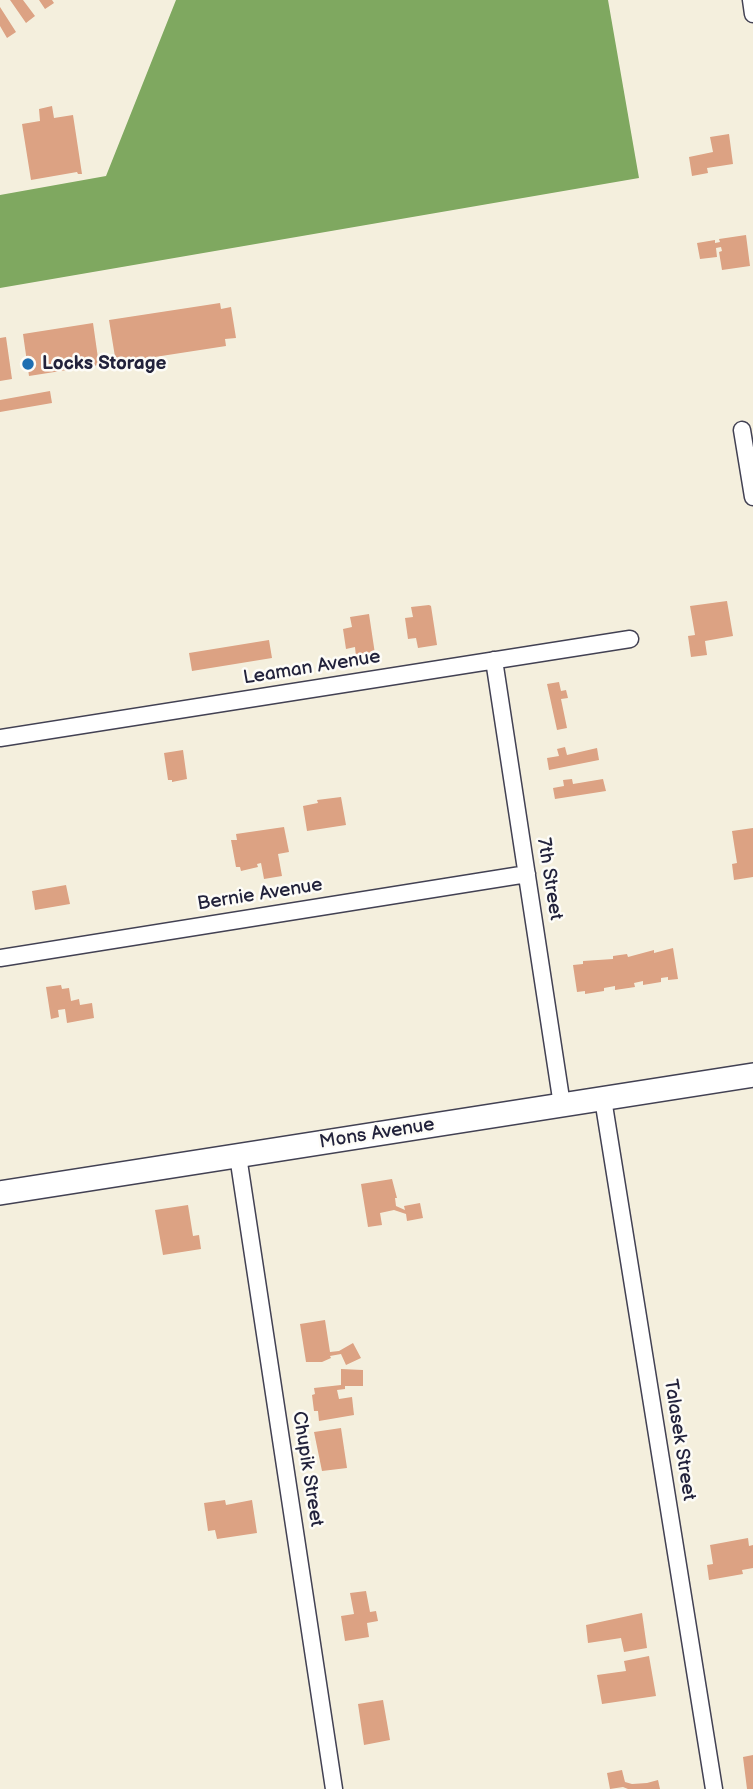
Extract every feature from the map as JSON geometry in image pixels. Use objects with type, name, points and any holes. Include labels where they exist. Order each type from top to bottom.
[{"type":"street","points":[[751,0],[753,14]]},
{"type":"street","points":[[743,430],[753,497]]},
{"type":"street","name":"Leaman Avenue","points":[[0,738],[630,639]]},
{"type":"street","name":"7th Street","points":[[494,660],[562,1105]]},
{"type":"street","name":"Bernie Avenue","points":[[0,958],[527,874]]},
{"type":"street","name":"Mons Avenue","points":[[0,1193],[753,1075]]},
{"type":"street","name":"Talasek Street","points":[[603,1099],[714,1789]]},
{"type":"street","name":"Chupik Street","points":[[238,1156],[334,1789]]},
{"type":"green space","points":[[176,0],[608,0],[639,178],[0,288],[0,195],[106,176]]},
{"type":"building","points":[[10,0],[23,0],[35,16],[26,23]]},
{"type":"building","points":[[39,0],[52,0],[54,3],[45,9]]},
{"type":"building","points":[[0,7],[16,32],[7,38],[0,26]]},
{"type":"building","points":[[52,106],[54,118],[73,115],[82,174],[77,172],[31,180],[22,124],[40,121],[39,109]]},
{"type":"building","points":[[729,134],[733,164],[707,168],[708,173],[692,176],[689,157],[713,152],[710,137]]},
{"type":"building","points":[[746,235],[750,266],[722,270],[719,252],[722,251],[721,247],[716,248],[717,257],[700,259],[697,243],[715,240],[715,243],[720,242],[719,239]]},
{"type":"building","points":[[220,303],[221,309],[231,307],[236,338],[225,339],[226,346],[116,363],[109,320]]},
{"type":"building","points":[[93,323],[99,365],[29,376],[23,334]]},
{"type":"building","points":[[6,337],[12,379],[0,381],[0,338]]},
{"type":"building","points":[[50,391],[52,403],[0,412],[0,400]]},
{"type":"building","points":[[727,601],[733,636],[705,641],[707,655],[691,657],[688,636],[695,635],[690,606]]},
{"type":"building","points":[[429,605],[437,645],[418,648],[416,638],[408,639],[405,618],[413,617],[411,607]]},
{"type":"building","points":[[369,614],[375,654],[356,657],[355,647],[346,649],[343,629],[352,627],[350,617]]},
{"type":"building","points":[[269,640],[272,658],[192,671],[189,653]]},
{"type":"building","points":[[559,682],[561,691],[566,690],[568,698],[561,699],[567,728],[557,730],[547,684]]},
{"type":"building","points":[[565,747],[567,755],[597,748],[599,760],[549,770],[547,758],[559,756],[557,749]]},
{"type":"building","points":[[183,750],[187,779],[172,782],[168,780],[164,753]]},
{"type":"building","points":[[572,779],[573,784],[603,779],[606,791],[555,799],[553,788],[564,786],[563,780]]},
{"type":"building","points":[[341,797],[346,825],[307,831],[303,806],[318,803],[317,800]]},
{"type":"building","points":[[284,827],[289,852],[278,854],[282,876],[264,879],[261,863],[257,864],[258,867],[241,871],[240,867],[236,867],[231,840],[237,840],[236,834]]},
{"type":"building","points":[[753,828],[753,877],[734,880],[732,864],[737,863],[732,831]]},
{"type":"building","points":[[66,885],[70,904],[35,910],[32,891]]},
{"type":"building","points":[[673,948],[678,979],[668,980],[668,977],[661,978],[661,982],[643,985],[643,981],[634,983],[635,987],[615,990],[615,986],[585,994],[585,991],[577,992],[573,965],[583,964],[583,961],[613,959],[613,956],[627,954],[628,957]]},
{"type":"building","points":[[61,985],[62,989],[69,988],[71,1001],[79,999],[80,1005],[92,1003],[94,1018],[67,1023],[65,1009],[58,1010],[59,1017],[51,1019],[46,987]]},
{"type":"building","points":[[392,1179],[397,1198],[396,1206],[405,1210],[404,1206],[420,1203],[423,1218],[407,1221],[406,1214],[394,1210],[380,1213],[382,1225],[368,1227],[361,1184]]},
{"type":"building","points":[[188,1205],[193,1236],[199,1235],[201,1249],[163,1255],[155,1210]]},
{"type":"building","points":[[325,1320],[330,1352],[339,1351],[353,1343],[361,1358],[346,1365],[341,1354],[330,1356],[331,1358],[322,1362],[306,1362],[300,1324]]},
{"type":"building","points":[[341,1369],[363,1370],[363,1386],[345,1386],[345,1389],[337,1390],[339,1399],[352,1397],[354,1415],[319,1421],[318,1411],[314,1411],[314,1388],[341,1385]]},
{"type":"building","points":[[341,1428],[347,1468],[322,1471],[314,1432]]},
{"type":"building","points":[[225,1500],[226,1505],[252,1500],[257,1533],[217,1539],[215,1530],[208,1531],[204,1503]]},
{"type":"building","points":[[748,1538],[749,1546],[753,1545],[753,1568],[742,1570],[743,1574],[709,1580],[707,1565],[713,1564],[710,1545]]},
{"type":"building","points":[[366,1591],[370,1612],[376,1611],[378,1621],[367,1623],[369,1637],[345,1641],[341,1616],[354,1614],[350,1593]]},
{"type":"building","points":[[642,1613],[647,1648],[624,1652],[621,1638],[588,1643],[586,1625]]},
{"type":"building","points":[[649,1656],[656,1696],[602,1704],[597,1675],[626,1671],[624,1661]]},
{"type":"building","points":[[383,1700],[390,1740],[364,1745],[358,1704]]},
{"type":"building","points":[[753,1755],[753,1789],[747,1789],[743,1757]]},
{"type":"building","points":[[622,1770],[625,1782],[632,1784],[658,1780],[660,1789],[610,1789],[607,1773]]},
{"type":"place","name":"Locks Storage","points":[[28,364]]}]
